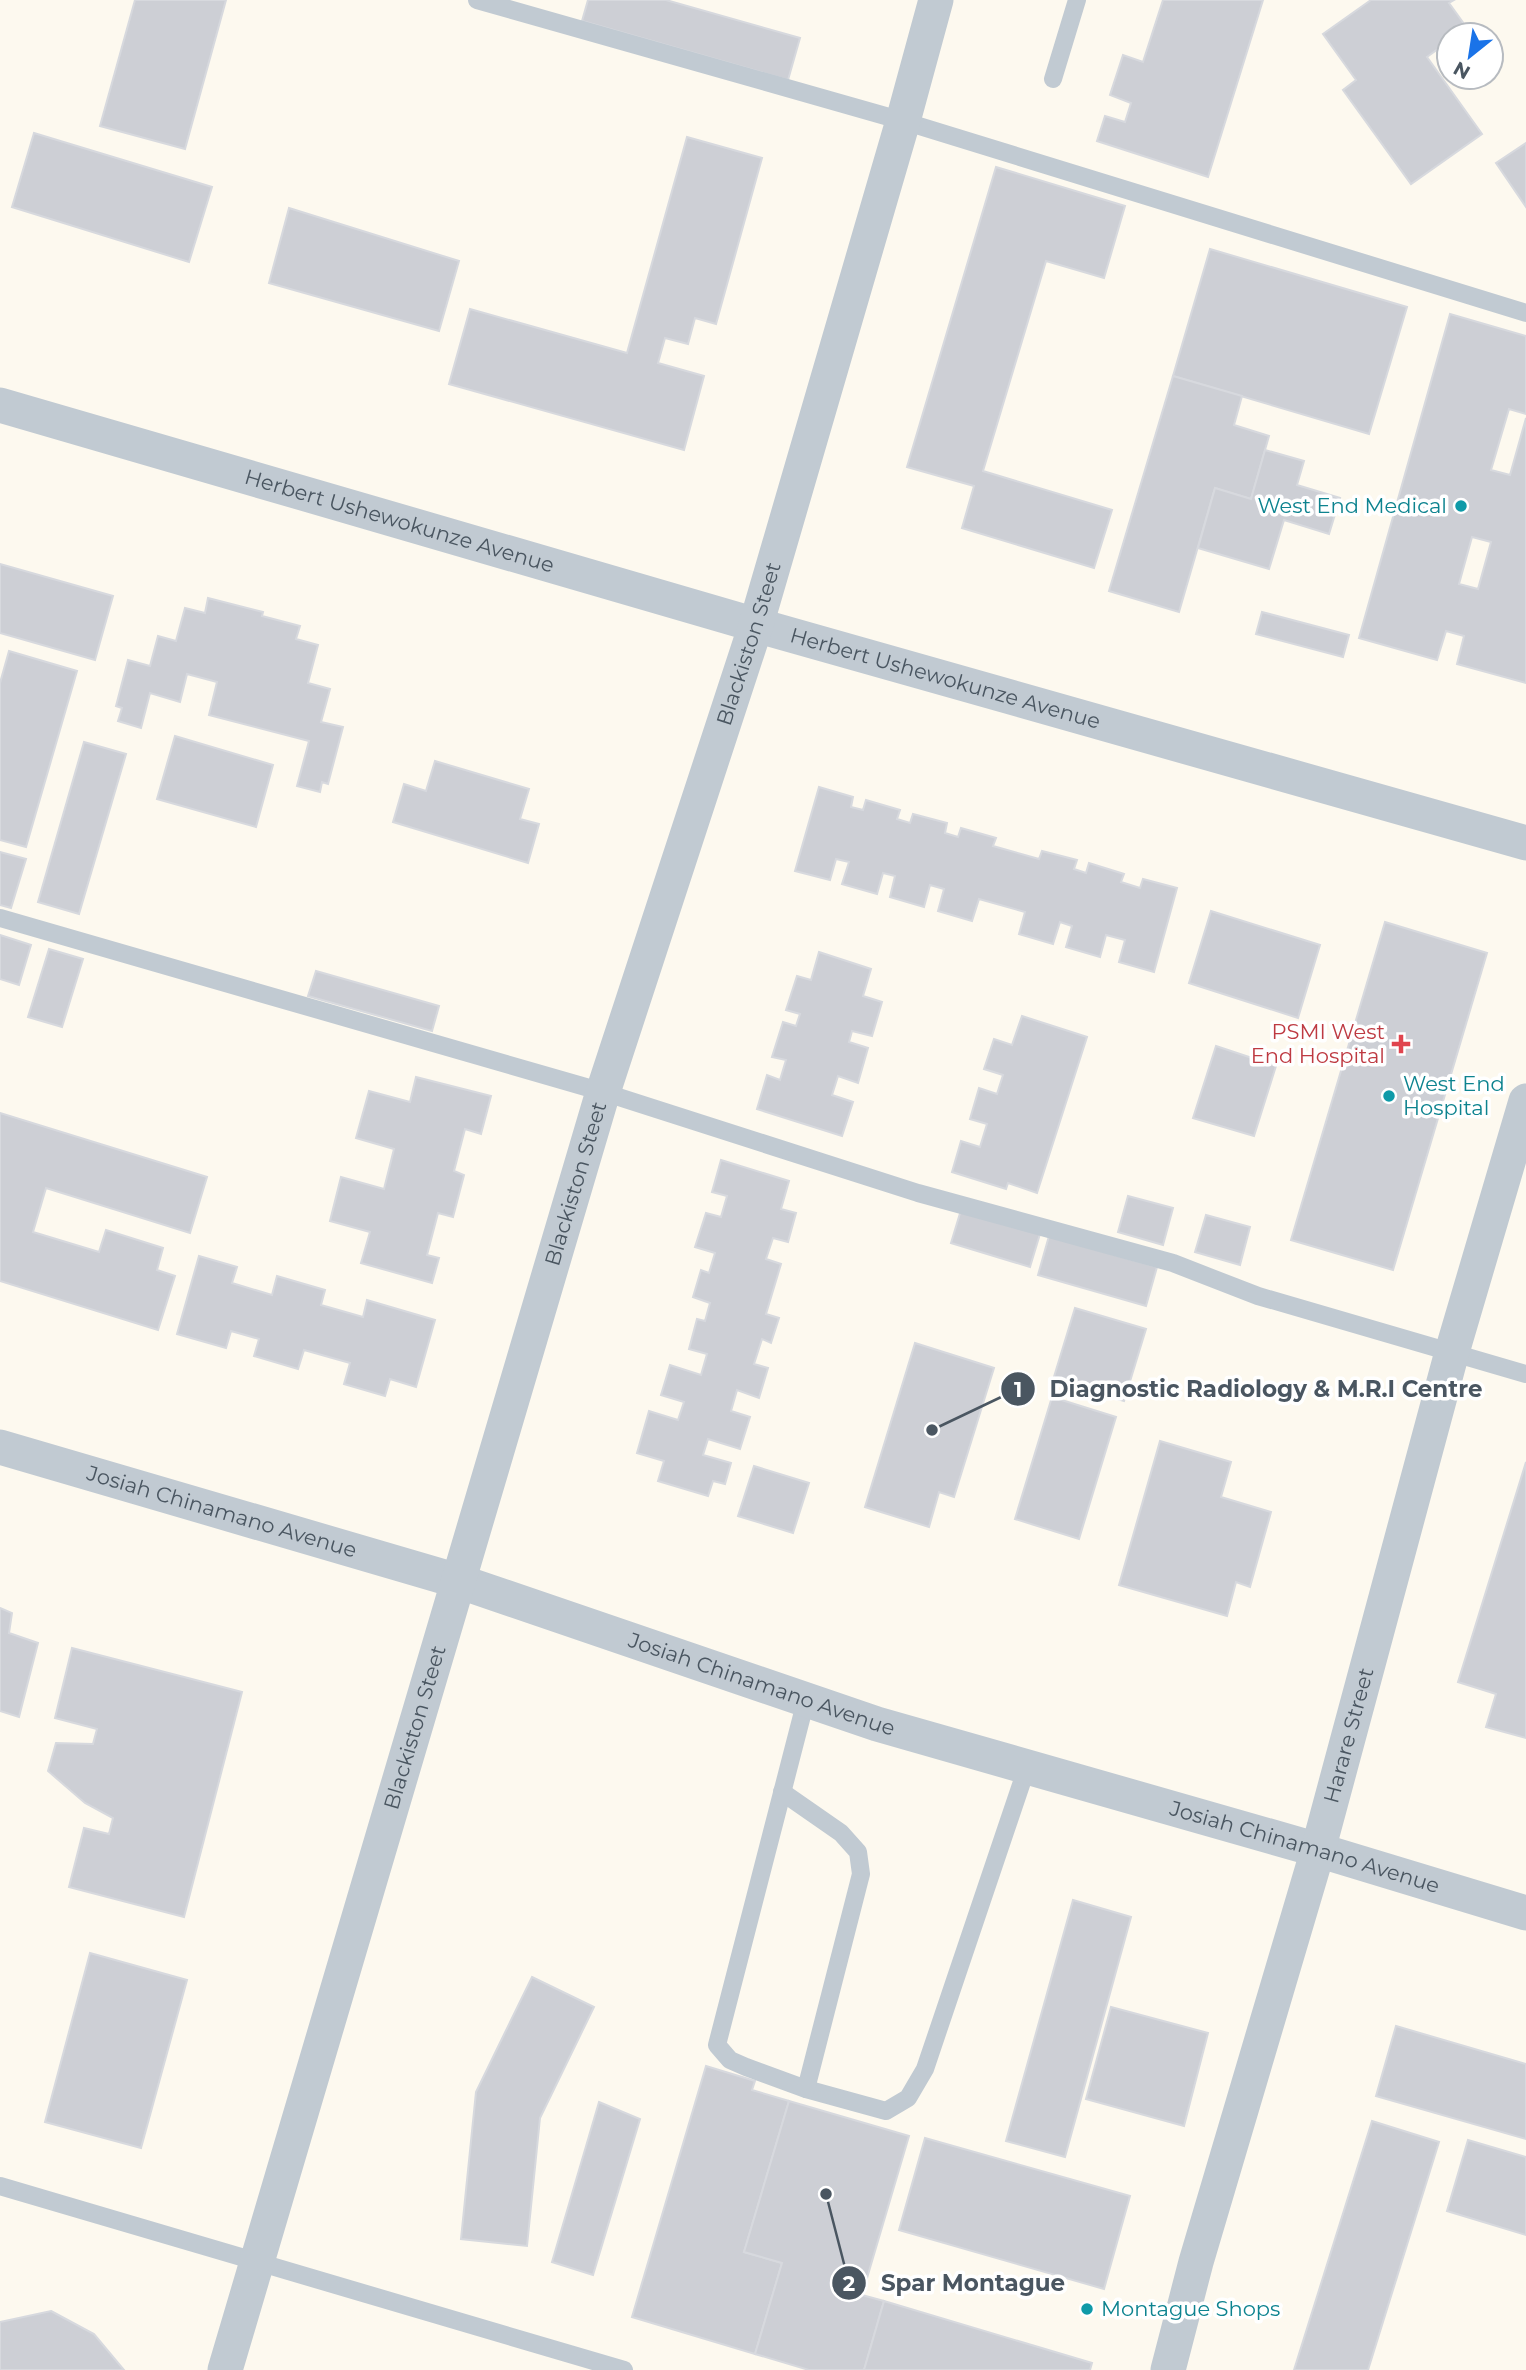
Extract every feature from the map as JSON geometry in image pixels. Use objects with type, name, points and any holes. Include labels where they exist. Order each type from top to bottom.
[{"type":"street","name":"Blackiston Steet","points":[[225,2370],[603,1092],[756,625],[936,0]]},
{"type":"street","name":"Herbert Ushewokunze Avenue","points":[[0,405],[756,625],[1526,843]]},
{"type":"street","name":"Harare Street","points":[[1168,2370],[1200,2249],[1318,1850],[1451,1352],[1526,1101]]},
{"type":"street","name":"Josiah Chinamano Avenue","points":[[0,1447],[458,1581],[877,1724],[1318,1850],[1526,1913]]},
{"type":"lane","points":[[477,0],[903,121],[1526,313]]},
{"type":"lane","points":[[1053,79],[1077,0]]},
{"type":"lane","points":[[0,918],[603,1092],[918,1193],[1173,1263],[1258,1296],[1526,1374]]},
{"type":"lane","points":[[806,1700],[717,2045],[730,2060],[806,2089],[886,2111],[908,2098],[925,2069],[1027,1767]]},
{"type":"lane","points":[[782,1792],[841,1833],[858,1852],[861,1874],[806,2089]]},
{"type":"lane","points":[[0,2186],[624,2370]]},
{"type":"shaded area","points":[[0,0],[1526,0],[1526,2370],[0,2370]]},
{"type":"building","points":[[135,0],[226,0],[185,149],[100,126]]},
{"type":"building","points":[[588,0],[666,0],[800,38],[788,80],[582,21]]},
{"type":"building","points":[[1163,0],[1263,0],[1208,177],[1097,141],[1105,116],[1125,122],[1131,103],[1110,95],[1123,55],[1143,62]]},
{"type":"building","points":[[1371,0],[1454,0],[1449,3],[1462,21],[1435,21],[1435,51],[1427,57],[1435,68],[1435,91],[1451,91],[1482,134],[1411,184],[1343,90],[1356,80],[1323,34]]},
{"type":"building","points":[[34,133],[212,187],[189,262],[12,207]]},
{"type":"building","points":[[687,137],[762,158],[716,324],[695,318],[688,344],[665,338],[658,363],[704,376],[684,450],[449,384],[470,309],[627,353]]},
{"type":"building","points":[[1526,143],[1526,207],[1496,163]]},
{"type":"building","points":[[996,167],[1125,206],[1104,278],[1046,261],[983,471],[1112,510],[1094,568],[962,528],[974,486],[907,467]]},
{"type":"building","points":[[289,208],[459,261],[439,331],[269,283]]},
{"type":"building","points":[[1210,249],[1407,307],[1369,434],[1173,376]]},
{"type":"building","name":"West End Medical","points":[[1450,314],[1526,336],[1526,414],[1509,409],[1491,470],[1510,475],[1526,418],[1526,683],[1457,664],[1464,636],[1446,631],[1437,660],[1359,638]],"holes":[[[1472,537],[1491,542],[1478,589],[1459,584]]]},
{"type":"building","points":[[1173,376],[1242,396],[1234,425],[1269,436],[1251,499],[1215,488],[1179,612],[1109,591]]},
{"type":"building","points":[[1265,450],[1304,461],[1297,485],[1340,498],[1329,534],[1284,520],[1269,569],[1198,548],[1215,488],[1251,499]]},
{"type":"building","points":[[0,564],[113,596],[95,660],[0,633]]},
{"type":"building","points":[[208,598],[263,612],[262,616],[300,626],[296,639],[318,645],[308,683],[330,689],[321,722],[343,727],[328,784],[322,782],[320,792],[297,786],[309,741],[209,715],[217,682],[187,674],[180,702],[150,693],[141,728],[118,721],[122,708],[116,706],[128,660],[150,666],[158,636],[176,641],[185,608],[205,613]]},
{"type":"building","points":[[1262,612],[1349,635],[1343,657],[1256,634]]},
{"type":"building","points":[[9,651],[77,671],[26,847],[0,840],[0,683]]},
{"type":"building","points":[[175,736],[273,765],[256,827],[157,799]]},
{"type":"building","points":[[84,742],[126,754],[79,914],[38,902]]},
{"type":"building","points":[[435,761],[529,789],[520,819],[539,824],[528,863],[393,822],[404,784],[426,791]]},
{"type":"building","points":[[819,787],[853,797],[851,807],[863,810],[866,800],[900,810],[897,819],[910,823],[913,814],[947,823],[945,833],[958,837],[961,828],[996,838],[993,846],[1039,859],[1042,851],[1077,860],[1074,869],[1086,873],[1089,863],[1124,874],[1121,882],[1140,888],[1143,879],[1177,888],[1154,972],[1119,962],[1125,940],[1106,935],[1100,957],[1066,947],[1072,926],[1060,922],[1053,944],[1019,934],[1025,912],[979,899],[972,921],[938,911],[944,889],[930,885],[924,907],[890,897],[895,876],[883,873],[877,894],[842,884],[849,862],[836,859],[830,880],[795,871]]},
{"type":"building","points":[[0,852],[26,859],[11,908],[0,905]]},
{"type":"building","points":[[1211,911],[1320,945],[1298,1018],[1189,983]]},
{"type":"building","name":"West End Hospital","points":[[1385,922],[1487,953],[1393,1270],[1291,1240]]},
{"type":"building","points":[[0,935],[31,945],[19,985],[0,979]]},
{"type":"building","points":[[49,949],[83,959],[62,1027],[28,1017]]},
{"type":"building","points":[[819,952],[871,969],[863,996],[882,1002],[872,1036],[852,1031],[849,1042],[868,1048],[858,1083],[838,1076],[832,1095],[853,1102],[842,1136],[757,1109],[767,1075],[780,1080],[786,1060],[772,1057],[783,1022],[796,1026],[800,1014],[786,1010],[797,976],[811,980]]},
{"type":"building","points":[[316,971],[439,1006],[432,1031],[308,996]]},
{"type":"building","points":[[1022,1016],[1087,1037],[1037,1193],[1008,1183],[1006,1189],[952,1172],[961,1141],[980,1147],[987,1124],[970,1119],[979,1088],[997,1094],[1003,1075],[984,1069],[994,1039],[1012,1045]]},
{"type":"building","points":[[1216,1046],[1276,1066],[1254,1136],[1193,1118]]},
{"type":"building","points":[[416,1077],[491,1096],[481,1134],[465,1129],[454,1171],[464,1175],[453,1217],[438,1213],[427,1255],[439,1258],[432,1283],[361,1263],[370,1232],[330,1221],[341,1177],[384,1189],[394,1149],[356,1138],[369,1091],[410,1102]]},
{"type":"building","points":[[0,1113],[207,1177],[190,1233],[46,1188],[33,1232],[99,1252],[106,1230],[163,1248],[157,1270],[175,1276],[158,1330],[0,1281]]},
{"type":"building","points":[[721,1160],[789,1181],[781,1209],[796,1213],[788,1242],[773,1238],[766,1259],[781,1264],[766,1314],[779,1318],[771,1343],[762,1339],[754,1364],[768,1368],[759,1398],[737,1390],[731,1411],[750,1417],[740,1449],[708,1439],[703,1455],[731,1463],[725,1484],[713,1481],[708,1496],[658,1481],[664,1461],[637,1453],[649,1411],[678,1420],[684,1402],[661,1395],[670,1365],[701,1375],[707,1354],[689,1349],[697,1319],[705,1321],[710,1303],[693,1297],[701,1270],[709,1273],[715,1253],[695,1247],[706,1213],[721,1217],[727,1196],[712,1192]]},
{"type":"building","points":[[1128,1196],[1173,1208],[1163,1245],[1118,1232]]},
{"type":"building","points":[[961,1210],[1040,1234],[1030,1267],[951,1243]]},
{"type":"building","points":[[1206,1215],[1250,1227],[1240,1265],[1195,1252]]},
{"type":"building","points":[[1049,1236],[1157,1267],[1146,1306],[1038,1275]]},
{"type":"building","points":[[199,1256],[237,1267],[232,1283],[272,1295],[277,1276],[325,1290],[321,1305],[363,1317],[367,1300],[435,1320],[416,1387],[390,1379],[385,1396],[344,1384],[350,1363],[304,1350],[298,1369],[254,1356],[259,1339],[231,1331],[226,1348],[177,1334]]},
{"type":"building","points":[[1075,1308],[1146,1329],[1124,1401],[1053,1380]]},
{"type":"building","points":[[915,1343],[994,1368],[954,1497],[939,1492],[929,1527],[865,1507]]},
{"type":"building","points":[[1052,1397],[1116,1417],[1079,1539],[1015,1519]]},
{"type":"building","points":[[1160,1441],[1231,1462],[1221,1497],[1271,1512],[1250,1587],[1236,1582],[1227,1616],[1119,1585]]},
{"type":"building","points":[[1526,1462],[1526,1738],[1486,1727],[1496,1694],[1458,1682]]},
{"type":"building","points":[[754,1466],[809,1483],[793,1533],[738,1516]]},
{"type":"building","points":[[0,1608],[12,1613],[9,1633],[38,1643],[19,1717],[0,1711]]},
{"type":"building","points":[[72,1648],[242,1692],[184,1917],[69,1887],[84,1828],[109,1834],[113,1818],[85,1803],[48,1771],[56,1743],[93,1744],[97,1729],[55,1718]]},
{"type":"building","points":[[1073,1900],[1131,1917],[1065,2157],[1006,2141]]},
{"type":"building","points":[[90,1953],[187,1980],[141,2148],[45,2122]]},
{"type":"building","points":[[532,1977],[594,2007],[540,2118],[527,2246],[461,2239],[476,2092]]},
{"type":"building","points":[[1111,2007],[1208,2033],[1184,2126],[1086,2099]]},
{"type":"building","points":[[1396,2026],[1526,2064],[1526,2139],[1376,2096]]},
{"type":"building","points":[[706,2066],[755,2081],[752,2090],[789,2101],[744,2252],[782,2263],[755,2354],[632,2317]]},
{"type":"building","points":[[789,2101],[909,2136],[862,2295],[884,2301],[864,2370],[809,2370],[755,2354],[782,2263],[744,2252]]},
{"type":"building","points":[[599,2102],[640,2119],[593,2275],[552,2262]]},
{"type":"building","points":[[1372,2121],[1439,2142],[1368,2370],[1294,2370]]},
{"type":"building","points":[[925,2138],[1130,2196],[1104,2289],[899,2230]]},
{"type":"building","points":[[1468,2140],[1526,2157],[1526,2235],[1447,2211]]},
{"type":"building","points":[[884,2301],[1092,2363],[1090,2370],[864,2370]]},
{"type":"building","points":[[51,2311],[94,2334],[124,2370],[0,2370],[0,2322]]},
{"type":"place","name":"West End Medical","points":[[1461,506]]},
{"type":"place","name":"PSMI West End Hospital","points":[[1401,1044]]},
{"type":"place","name":"West End Hospital","points":[[1389,1096]]},
{"type":"place","name":"Diagnostic Radiology & M.R.I Centre","points":[[932,1430]]},
{"type":"place","name":"Spar Montague","points":[[826,2194]]},
{"type":"place","name":"Montague Shops","points":[[1087,2309]]}]
